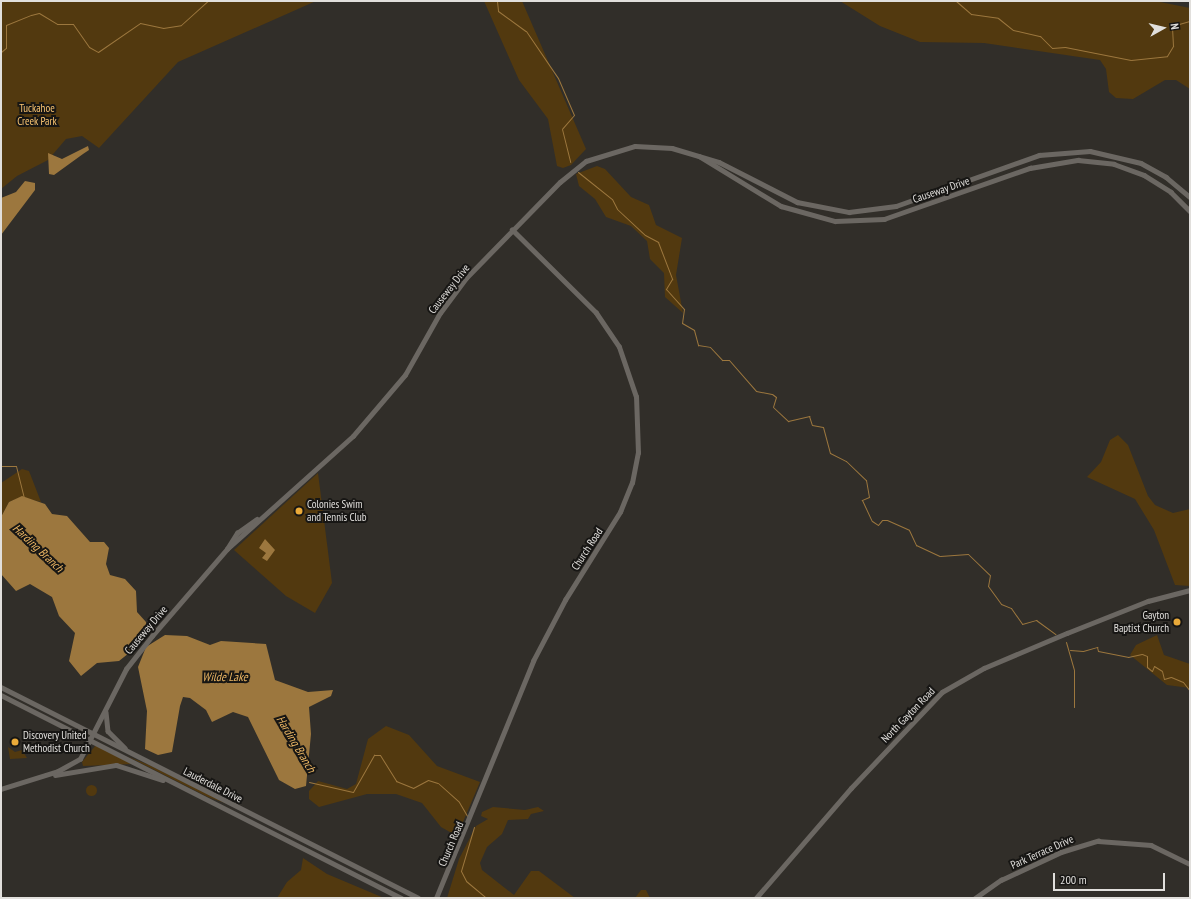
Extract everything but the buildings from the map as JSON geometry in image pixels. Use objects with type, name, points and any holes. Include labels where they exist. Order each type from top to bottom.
[{"type":"street","name":"Causeway Drive","points":[[45,776],[76,762],[91,741],[106,709],[134,657],[227,549],[237,533],[258,519],[353,436],[405,375],[454,294],[512,230],[564,178],[604,153],[652,146],[697,155],[726,166],[797,202],[836,212],[886,209],[1039,155],[1069,151],[1101,152],[1141,163],[1166,177],[1190,197]]},
{"type":"street","name":"Causeway Drive","points":[[697,155],[782,206],[835,221],[884,219],[1030,168],[1078,160],[1134,171],[1160,184],[1190,211]]},
{"type":"street","name":"Church Road","points":[[436,898],[533,661],[565,600],[620,512],[638,452],[636,397],[618,347],[596,313],[512,230]]},
{"type":"street","name":"North Gayton Road","points":[[756,898],[873,764],[947,689],[984,668],[1130,608],[1190,590]]},
{"type":"street","name":"Lauderdale Drive","points":[[1,687],[418,898]]},
{"type":"street","name":"Lauderdale Drive","points":[[1,695],[402,898]]},
{"type":"street","points":[[106,709],[108,731],[129,752]]},
{"type":"street","points":[[1,789],[45,776],[93,766],[122,766],[182,787]]},
{"type":"street","name":"Park Terrace Drive","points":[[975,898],[1000,880],[1061,852],[1098,841],[1147,844],[1190,864]]},
{"type":"green space","name":"Tuckahoe Creek Park","points":[[1,1],[316,1],[178,62],[99,148],[82,136],[66,139],[48,160],[17,176],[1,189]]},
{"type":"green space","points":[[484,1],[522,1],[586,149],[571,165],[563,168],[557,166],[548,119],[519,80]]},
{"type":"green space","points":[[840,1],[1155,1],[1190,8],[1190,89],[1176,80],[1165,80],[1133,99],[1116,98],[1109,92],[1106,69],[1100,60],[984,43],[920,42],[880,26]]},
{"type":"green space","points":[[597,166],[605,169],[631,197],[649,205],[656,225],[682,238],[676,275],[683,313],[665,297],[664,273],[650,259],[647,241],[631,226],[606,217],[595,199],[579,186],[576,174]]},
{"type":"green space","points":[[1118,435],[1128,445],[1148,496],[1155,505],[1173,513],[1190,509],[1190,586],[1175,585],[1154,530],[1135,499],[1087,477],[1101,462],[1110,440]]},
{"type":"green space","points":[[22,469],[29,471],[41,502],[21,497],[9,502],[1,517],[1,483]]},
{"type":"green space","name":"Colonies Swim and Tennis Club","points":[[318,473],[332,583],[315,613],[286,596],[234,550]]},
{"type":"green space","points":[[1157,635],[1164,655],[1190,664],[1190,688],[1167,685],[1130,655],[1136,645]]},
{"type":"green space","points":[[386,726],[409,735],[437,766],[480,782],[457,836],[441,827],[422,803],[396,794],[367,794],[319,807],[309,799],[309,791],[318,781],[347,789],[356,784],[368,739]]},
{"type":"green space","points":[[96,745],[132,764],[83,766],[82,762]]},
{"type":"green space","points":[[8,747],[15,752],[22,750],[27,758],[10,759]]},
{"type":"green space","points":[[127,756],[149,765],[228,804],[208,797]]},
{"type":"green space","points":[[91,784],[95,786],[97,790],[95,794],[91,796],[87,794],[85,790],[87,786]]},
{"type":"green space","points":[[493,807],[525,810],[538,807],[544,811],[531,814],[528,819],[508,820],[502,834],[487,847],[480,863],[482,870],[514,895],[531,871],[539,871],[575,898],[447,898],[459,859],[476,826],[488,819],[481,816],[482,812]]},
{"type":"green space","points":[[303,858],[327,874],[384,898],[277,898],[287,882],[301,870]]},
{"type":"green space","points":[[641,890],[646,890],[650,898],[635,898]]},
{"type":"water","points":[[88,146],[89,150],[54,175],[49,174],[48,153],[62,159]]},
{"type":"water","points":[[25,181],[35,183],[35,190],[1,235],[1,198],[16,192]]},
{"type":"water","points":[[22,496],[45,504],[52,514],[67,516],[90,542],[104,542],[109,548],[106,564],[110,575],[125,579],[136,591],[137,612],[146,622],[147,631],[134,649],[119,661],[97,663],[81,676],[69,661],[75,633],[59,616],[52,597],[30,584],[16,591],[1,574],[1,517],[9,502]]},
{"type":"water","points":[[265,539],[275,550],[267,561],[262,558],[266,553],[259,548]]},
{"type":"water","name":"Wilde Lake","points":[[165,635],[187,636],[210,645],[221,641],[266,644],[275,680],[308,692],[333,690],[331,696],[309,707],[311,734],[306,786],[295,789],[279,780],[248,717],[233,712],[212,722],[206,710],[190,698],[183,697],[180,706],[172,752],[158,755],[145,749],[147,711],[138,667],[146,647]]},
{"type":"waterway","points":[[1,52],[6,48],[6,25],[39,13],[57,24],[73,24],[89,47],[98,52],[140,23],[163,28],[181,25],[208,1]]},
{"type":"waterway","points":[[497,1],[498,11],[526,31],[558,78],[574,115],[562,129],[570,162]]},
{"type":"waterway","points":[[956,1],[971,14],[998,18],[1013,30],[1040,36],[1052,48],[1065,47],[1131,60],[1167,56],[1173,46],[1172,26],[1190,21]]},
{"type":"waterway","points":[[578,172],[612,199],[617,209],[645,235],[658,242],[672,279],[666,289],[684,309],[682,323],[694,330],[698,345],[710,347],[722,360],[729,360],[756,391],[772,394],[776,397],[773,407],[788,421],[809,416],[812,425],[823,427],[830,453],[846,461],[866,480],[869,497],[862,500],[872,521],[878,525],[882,520],[887,520],[909,530],[916,545],[940,556],[968,554],[990,575],[988,586],[1001,604],[1011,608],[1022,624],[1036,620],[1055,634]]},
{"type":"waterway","points":[[1,466],[16,466],[24,498]]},
{"type":"waterway","points":[[1066,642],[1074,670],[1074,707]]},
{"type":"waterway","points":[[1070,650],[1083,651],[1097,647],[1098,651],[1128,657],[1142,654],[1147,656],[1147,667],[1152,671],[1154,666],[1162,671],[1164,679],[1171,677],[1183,682],[1190,691]]},
{"type":"waterway","name":"Harding Branch","points":[[309,782],[353,792],[374,755],[380,755],[396,781],[413,788],[428,780],[438,783],[459,802],[467,816]]},
{"type":"waterway","name":"Harding Branch","points":[[474,827],[461,871],[466,881],[486,898]]},
{"type":"place","name":"Colonies Swim and Tennis Club","points":[[299,511]]},
{"type":"place","name":"Gayton Baptist Church","points":[[1177,622]]},
{"type":"place","name":"Discovery United Methodist Church","points":[[15,742]]}]
